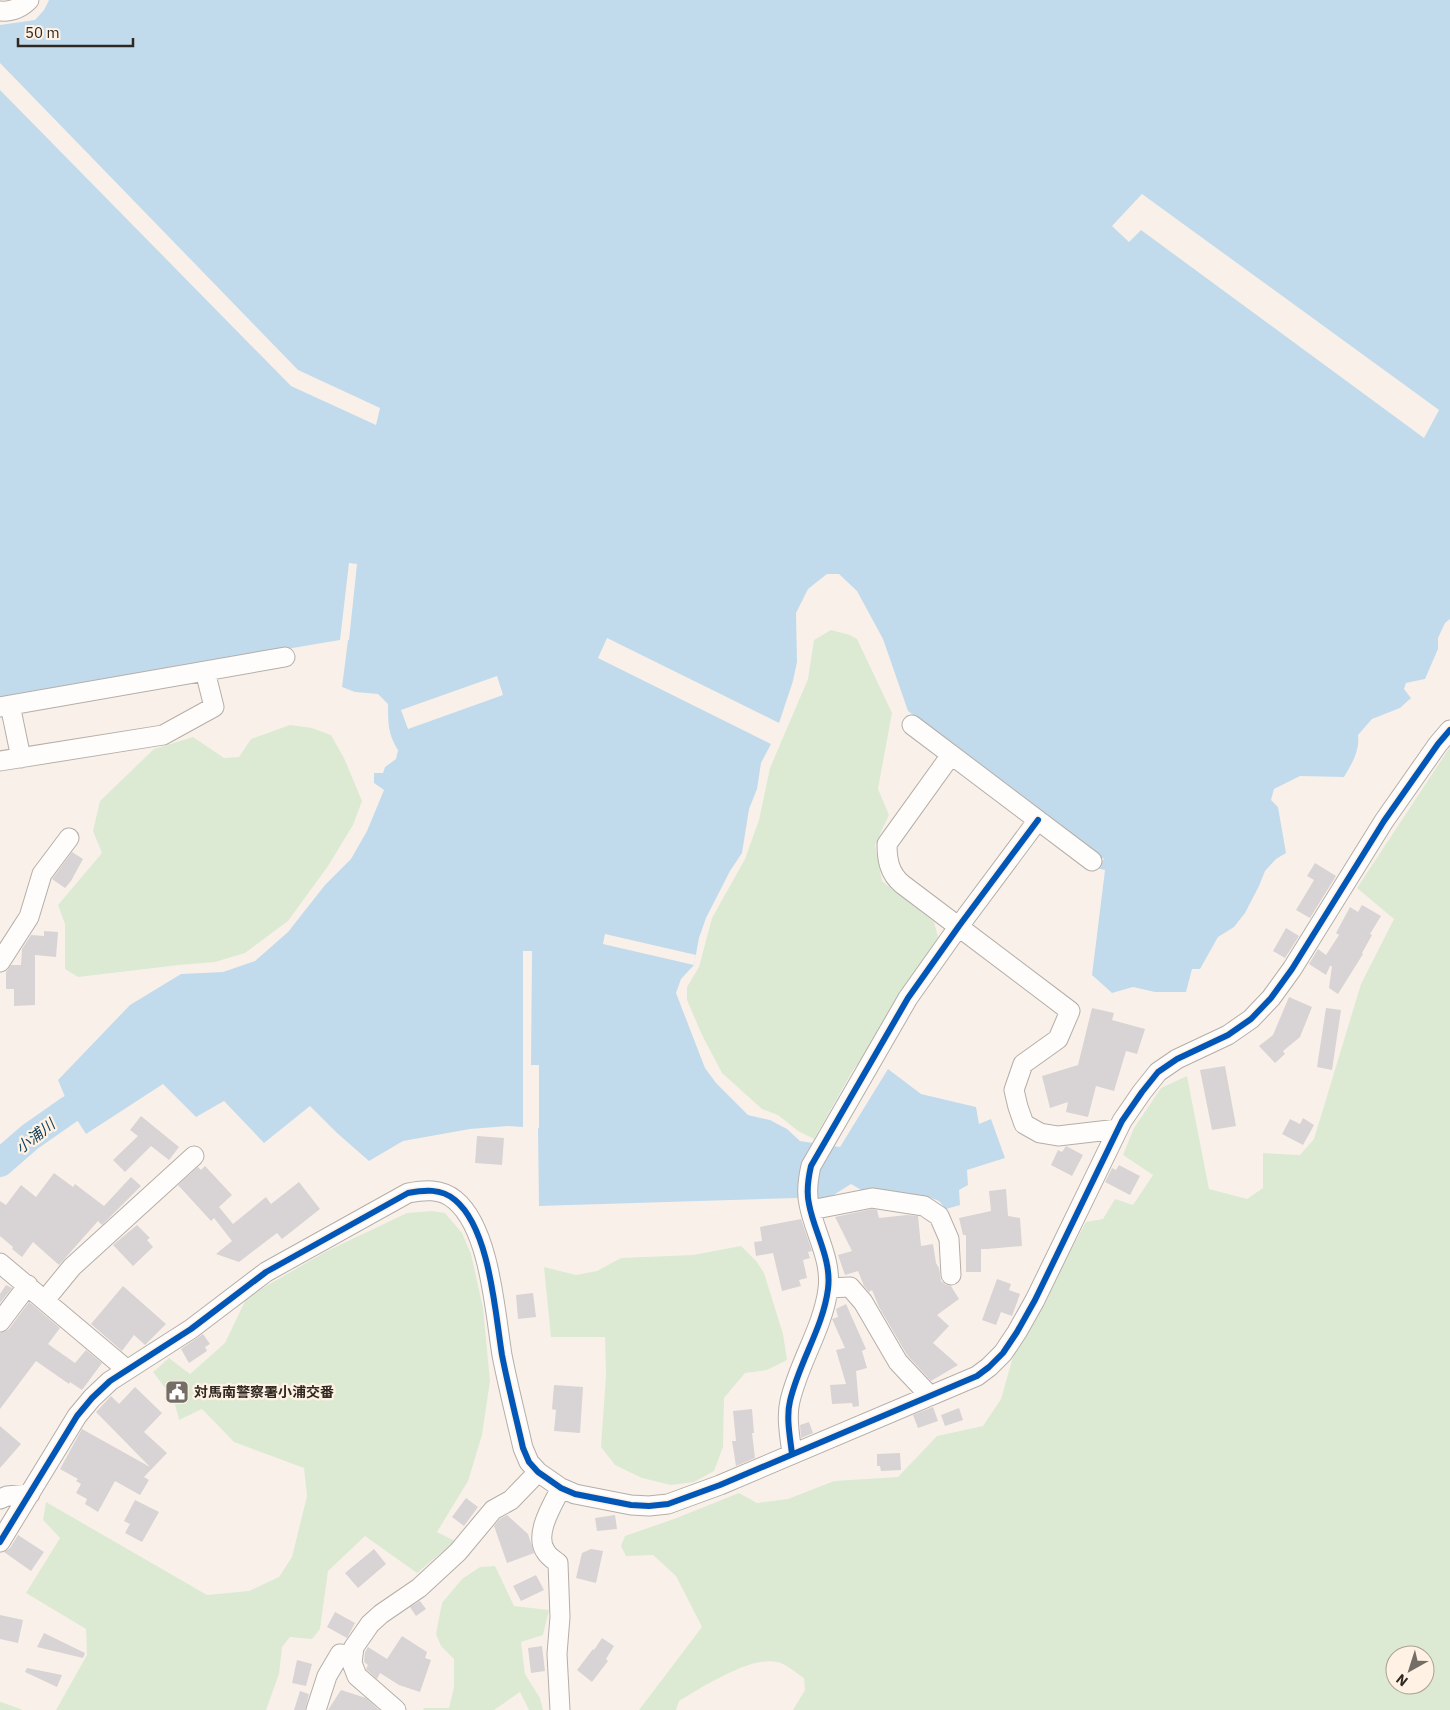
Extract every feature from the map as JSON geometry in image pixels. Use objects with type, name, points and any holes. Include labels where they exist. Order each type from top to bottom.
[{"type":"street","points":[[0,11],[21,7],[29,0]]},
{"type":"street","points":[[21,758],[5,706],[284,657]]},
{"type":"street","points":[[0,761],[163,735],[214,707],[205,671]]},
{"type":"street","points":[[912,726],[1092,860]]},
{"type":"street","points":[[0,1542],[60,1443],[92,1398],[110,1381],[191,1329],[266,1272],[408,1193],[426,1190],[444,1192],[466,1212],[480,1242],[493,1291],[502,1356],[523,1448],[529,1462],[538,1472],[561,1488],[575,1494],[602,1500],[649,1506],[668,1504],[720,1485],[977,1376],[1002,1353],[1017,1332],[1035,1300],[1118,1129],[1142,1092],[1158,1072],[1177,1058],[1228,1034],[1251,1019],[1271,998],[1292,970],[1384,821],[1450,730]]},
{"type":"street","points":[[951,755],[887,844],[892,872],[896,879],[1070,1011],[1058,1039],[1023,1064],[1014,1090],[1024,1124],[1040,1133],[1058,1136],[1118,1129]]},
{"type":"street","points":[[792,1454],[789,1427],[790,1401],[820,1319],[828,1288],[828,1269],[810,1207],[807,1185],[812,1166],[908,998],[1038,820]]},
{"type":"street","points":[[0,962],[30,917],[42,874],[69,838]]},
{"type":"street","points":[[45,1300],[72,1267],[194,1156]]},
{"type":"street","points":[[810,1207],[872,1198],[924,1206],[939,1216],[949,1239],[951,1275]]},
{"type":"street","points":[[0,1263],[126,1369]]},
{"type":"street","points":[[0,1322],[28,1285]]},
{"type":"street","points":[[828,1288],[850,1287],[863,1302],[898,1362],[930,1396]]},
{"type":"street","points":[[396,1710],[357,1676],[352,1664],[354,1647],[370,1624],[426,1582],[458,1552],[493,1510],[511,1500],[538,1472]]},
{"type":"street","points":[[560,1710],[557,1654],[560,1617],[558,1563],[545,1551],[542,1539],[544,1525],[561,1488]]},
{"type":"street","points":[[0,1499],[7,1496],[30,1494]]},
{"type":"street","points":[[316,1710],[327,1676],[340,1654],[352,1655]]},
{"type":"green space","points":[[831,630],[857,639],[892,713],[878,789],[889,815],[875,845],[882,881],[934,922],[938,937],[870,1049],[853,1070],[814,1139],[798,1131],[778,1115],[762,1109],[722,1073],[702,1035],[687,1000],[687,987],[699,967],[712,918],[745,859],[759,820],[770,768],[808,679],[814,640]]},
{"type":"green space","points":[[290,725],[312,728],[331,735],[344,758],[362,801],[353,825],[328,866],[288,921],[245,953],[215,962],[78,977],[65,969],[65,924],[58,905],[102,853],[93,831],[100,801],[154,749],[193,737],[224,758],[239,757],[251,739]]},
{"type":"green space","points":[[1450,747],[1450,1710],[793,1710],[805,1690],[804,1678],[783,1664],[766,1661],[740,1668],[713,1681],[679,1701],[676,1710],[639,1710],[702,1627],[676,1576],[653,1555],[626,1556],[621,1546],[625,1536],[739,1493],[757,1503],[788,1499],[834,1481],[898,1477],[937,1436],[983,1426],[1001,1399],[1013,1357],[1086,1222],[1103,1219],[1115,1199],[1133,1205],[1153,1175],[1123,1155],[1134,1128],[1161,1088],[1187,1076],[1209,1189],[1247,1199],[1263,1188],[1263,1153],[1300,1155],[1314,1139],[1361,984],[1394,919],[1357,888]]},
{"type":"green space","points":[[432,1211],[445,1213],[462,1233],[471,1254],[483,1308],[490,1381],[482,1435],[468,1481],[437,1532],[455,1541],[417,1573],[365,1536],[328,1571],[320,1629],[312,1639],[290,1637],[282,1647],[279,1674],[266,1710],[56,1710],[87,1655],[86,1629],[26,1593],[60,1538],[43,1520],[46,1502],[207,1595],[249,1591],[279,1577],[292,1557],[307,1496],[304,1468],[234,1442],[202,1409],[179,1420],[174,1400],[153,1372],[169,1358],[190,1374],[225,1343],[247,1297],[327,1251],[407,1213]]},
{"type":"green space","points":[[741,1246],[757,1262],[764,1273],[783,1334],[787,1360],[767,1370],[745,1373],[724,1398],[723,1447],[714,1471],[694,1482],[671,1485],[642,1478],[615,1465],[601,1447],[606,1375],[605,1337],[551,1337],[544,1267],[576,1275],[597,1271],[621,1258],[693,1255]]},
{"type":"green space","points":[[495,1566],[514,1606],[549,1610],[543,1635],[521,1642],[525,1674],[540,1698],[543,1710],[529,1710],[520,1692],[494,1710],[423,1710],[424,1708],[449,1708],[454,1687],[454,1659],[441,1646],[436,1634],[442,1603],[462,1579],[480,1567]]},
{"type":"green space","points":[[1,1702],[23,1710],[0,1710]]},
{"type":"water","points":[[49,0],[1450,0],[1450,619],[1445,623],[1438,638],[1438,649],[1425,679],[1406,683],[1404,689],[1411,698],[1400,708],[1372,719],[1358,735],[1357,751],[1344,777],[1300,776],[1274,789],[1271,800],[1278,807],[1286,853],[1276,859],[1265,871],[1245,913],[1234,927],[1218,937],[1200,969],[1192,969],[1186,992],[1155,992],[1133,987],[1112,993],[1092,975],[1105,870],[1096,868],[1104,859],[908,711],[883,639],[857,591],[839,574],[827,574],[808,589],[796,613],[797,662],[793,681],[779,723],[607,638],[598,658],[771,744],[761,763],[757,789],[749,809],[742,853],[730,871],[706,918],[699,938],[694,965],[681,979],[676,993],[705,1068],[716,1083],[748,1115],[770,1120],[787,1129],[800,1141],[840,1147],[888,1069],[921,1094],[976,1107],[979,1124],[991,1119],[1005,1158],[967,1170],[968,1185],[959,1190],[960,1205],[946,1209],[939,1201],[929,1197],[863,1191],[851,1184],[824,1201],[797,1198],[539,1206],[538,1128],[508,1126],[470,1129],[403,1141],[369,1161],[310,1106],[264,1143],[224,1101],[196,1117],[163,1084],[86,1134],[70,1109],[58,1080],[130,1005],[181,974],[223,972],[255,961],[288,932],[325,885],[351,859],[367,831],[384,790],[374,783],[374,773],[383,773],[385,767],[396,759],[398,750],[389,728],[388,704],[378,694],[355,692],[342,687],[348,640],[0,697],[0,90],[291,386],[376,425],[380,408],[298,370],[0,63],[0,25],[35,20],[44,10]]},
{"type":"pier","points":[[1142,194],[1439,410],[1424,438],[1141,230],[1129,242],[1112,226]]},
{"type":"pier","points":[[349,563],[357,564],[349,640],[340,640]]},
{"type":"pier","points":[[497,676],[503,695],[408,729],[401,710]]},
{"type":"pier","points":[[605,934],[696,955],[694,965],[603,944]]},
{"type":"pier","points":[[523,951],[532,951],[531,1065],[539,1065],[539,1128],[523,1128]]},
{"type":"building","points":[[72,852],[83,859],[65,888],[52,879]]},
{"type":"building","points":[[1315,863],[1336,876],[1310,918],[1296,910],[1314,880],[1307,876]]},
{"type":"building","points":[[1362,905],[1381,916],[1370,934],[1372,935],[1363,954],[1338,994],[1329,988],[1332,966],[1330,966],[1326,975],[1309,964],[1318,949],[1326,955],[1339,935],[1336,933],[1350,907],[1358,912]]},
{"type":"building","points":[[1286,928],[1299,936],[1285,958],[1273,951]]},
{"type":"building","points":[[44,931],[58,932],[56,957],[35,955],[35,1005],[14,1006],[14,989],[6,989],[6,972],[11,965],[21,965],[22,949],[31,935],[44,936]]},
{"type":"building","points":[[1289,997],[1312,1007],[1300,1037],[1283,1051],[1285,1054],[1275,1063],[1259,1046],[1273,1035]]},
{"type":"building","points":[[1092,1008],[1114,1013],[1112,1020],[1145,1029],[1137,1054],[1126,1051],[1114,1091],[1096,1086],[1088,1117],[1066,1112],[1068,1102],[1050,1108],[1042,1076],[1078,1065]]},
{"type":"building","points":[[1326,1008],[1341,1010],[1332,1070],[1317,1067]]},
{"type":"building","points":[[1225,1066],[1236,1126],[1212,1130],[1200,1070]]},
{"type":"building","points":[[141,1116],[179,1147],[169,1160],[151,1146],[125,1172],[113,1160],[138,1136],[130,1130]]},
{"type":"building","points":[[1303,1118],[1314,1125],[1303,1145],[1282,1134],[1290,1119],[1300,1124]]},
{"type":"building","points":[[477,1136],[504,1138],[502,1165],[475,1163]]},
{"type":"building","points":[[1066,1146],[1083,1155],[1072,1176],[1051,1165],[1058,1150],[1062,1152]]},
{"type":"building","points":[[1119,1165],[1140,1176],[1130,1195],[1105,1182],[1112,1168],[1116,1170]]},
{"type":"building","points":[[205,1166],[232,1195],[219,1207],[233,1224],[266,1197],[271,1204],[299,1182],[320,1209],[282,1239],[277,1233],[239,1262],[216,1254],[232,1241],[214,1218],[211,1221],[178,1185],[198,1167],[201,1170]]},
{"type":"building","points":[[54,1173],[73,1187],[75,1184],[104,1206],[131,1177],[141,1186],[102,1225],[98,1221],[59,1265],[33,1242],[22,1257],[0,1236],[0,1201],[6,1205],[21,1185],[36,1197]]},
{"type":"building","points":[[1006,1189],[1008,1216],[1020,1218],[1022,1246],[981,1249],[981,1272],[966,1272],[966,1235],[963,1235],[959,1218],[991,1211],[989,1191]]},
{"type":"building","points":[[872,1209],[877,1210],[879,1218],[907,1215],[918,1216],[921,1246],[933,1244],[941,1281],[951,1286],[959,1299],[937,1315],[949,1326],[933,1343],[958,1365],[931,1381],[907,1355],[879,1307],[872,1290],[869,1292],[864,1286],[858,1271],[845,1275],[838,1255],[852,1251],[835,1217]]},
{"type":"building","points":[[801,1219],[812,1251],[808,1252],[810,1258],[803,1260],[807,1278],[799,1280],[801,1286],[782,1291],[773,1253],[756,1256],[754,1242],[762,1241],[760,1227]]},
{"type":"building","points":[[137,1225],[150,1238],[147,1240],[153,1247],[133,1266],[113,1245]]},
{"type":"building","points":[[997,1279],[1011,1284],[1009,1290],[1020,1294],[1012,1316],[1001,1312],[996,1325],[982,1320]]},
{"type":"building","points":[[6,1285],[12,1288],[0,1303],[0,1294]]},
{"type":"building","points":[[123,1286],[166,1324],[145,1345],[134,1335],[122,1351],[91,1324]]},
{"type":"building","points":[[533,1293],[536,1317],[518,1319],[516,1295]]},
{"type":"building","points":[[29,1302],[60,1328],[48,1344],[75,1363],[86,1350],[102,1363],[82,1390],[70,1382],[69,1384],[36,1361],[0,1409],[0,1333],[9,1329]]},
{"type":"building","points":[[846,1304],[866,1349],[862,1351],[867,1368],[856,1371],[859,1406],[853,1407],[852,1403],[832,1404],[830,1385],[846,1384],[836,1350],[845,1348],[832,1319],[838,1317],[836,1309]]},
{"type":"building","points":[[203,1334],[210,1344],[205,1347],[207,1351],[189,1363],[181,1349]]},
{"type":"building","points":[[554,1385],[583,1387],[580,1433],[554,1431],[556,1410],[552,1409]]},
{"type":"building","points":[[135,1387],[162,1413],[144,1432],[167,1453],[144,1477],[149,1480],[140,1495],[115,1481],[98,1512],[85,1504],[87,1499],[76,1493],[81,1484],[76,1481],[78,1479],[60,1469],[82,1429],[150,1467],[96,1412],[111,1396],[119,1404]]},
{"type":"building","points":[[933,1407],[938,1421],[918,1428],[913,1415]]},
{"type":"building","points":[[959,1408],[963,1420],[945,1426],[941,1415]]},
{"type":"building","points":[[752,1409],[755,1458],[736,1466],[732,1441],[736,1441],[733,1411]]},
{"type":"building","points":[[809,1422],[813,1433],[801,1438],[800,1425]]},
{"type":"building","points":[[0,1426],[21,1444],[0,1468]]},
{"type":"building","points":[[900,1453],[901,1470],[881,1471],[880,1466],[877,1466],[877,1454]]},
{"type":"building","points":[[466,1498],[478,1507],[464,1526],[452,1517]]},
{"type":"building","points":[[135,1500],[159,1512],[142,1542],[125,1533],[130,1524],[124,1521]]},
{"type":"building","points":[[507,1515],[528,1534],[534,1553],[507,1563],[494,1526]]},
{"type":"building","points":[[615,1515],[617,1529],[597,1531],[595,1518]]},
{"type":"building","points":[[18,1535],[44,1552],[31,1571],[4,1552],[10,1548]]},
{"type":"building","points":[[374,1549],[386,1564],[358,1588],[345,1573]]},
{"type":"building","points":[[591,1549],[603,1551],[596,1583],[576,1578],[582,1553]]},
{"type":"building","points":[[536,1575],[544,1590],[521,1601],[513,1586]]},
{"type":"building","points":[[420,1601],[426,1609],[416,1616],[410,1607]]},
{"type":"building","points":[[335,1612],[355,1623],[347,1638],[327,1627]]},
{"type":"building","points":[[0,1615],[23,1620],[18,1643],[0,1639]]},
{"type":"building","points":[[44,1633],[85,1653],[83,1658],[37,1647]]},
{"type":"building","points":[[402,1636],[427,1652],[425,1658],[431,1660],[420,1692],[399,1685],[380,1673],[377,1679],[366,1669],[368,1665],[364,1662],[365,1652],[368,1647],[387,1659]]},
{"type":"building","points":[[602,1638],[614,1646],[606,1659],[608,1661],[592,1682],[577,1670]]},
{"type":"building","points":[[542,1646],[545,1671],[531,1673],[528,1648]]},
{"type":"building","points":[[297,1660],[312,1664],[306,1686],[292,1683]]},
{"type":"building","points":[[27,1668],[62,1675],[57,1687],[25,1672]]},
{"type":"building","points":[[341,1690],[366,1698],[379,1710],[328,1710]]},
{"type":"building","points":[[300,1691],[309,1694],[305,1710],[294,1710]]},
{"type":"waterway","name":"小浦川","points":[[0,1163],[30,1137],[70,1109]]},
{"type":"cycle path","points":[[0,1542],[77,1416],[110,1381],[191,1329],[266,1272],[408,1193],[426,1191],[444,1193],[455,1200],[467,1213],[476,1230],[489,1272],[502,1355],[523,1448],[529,1462],[538,1472],[561,1488],[575,1494],[631,1505],[668,1504],[720,1485],[977,1376],[1003,1353],[1017,1332],[1035,1300],[1122,1121],[1142,1092],[1158,1072],[1177,1059],[1228,1035],[1251,1019],[1271,998],[1292,969],[1384,821],[1450,730]]},
{"type":"cycle path","points":[[792,1454],[788,1420],[790,1401],[821,1317],[829,1278],[825,1256],[808,1199],[811,1166],[908,998],[1038,820]]},
{"type":"place","name":"対馬南警察署小浦交番","points":[[177,1392]]}]
